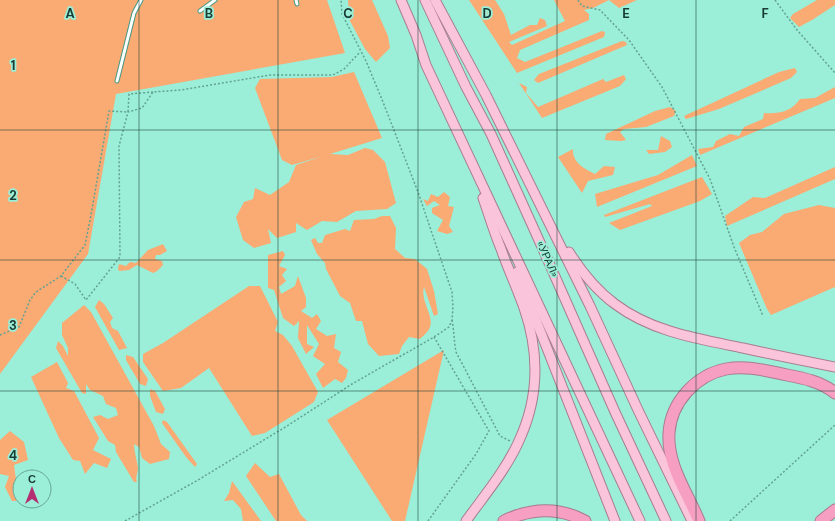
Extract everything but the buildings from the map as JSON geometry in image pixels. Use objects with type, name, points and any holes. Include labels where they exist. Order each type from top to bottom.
[{"type":"highway","points":[[699,521],[673,465],[669,443],[669,430],[677,407],[681,398],[689,389],[700,379],[726,369],[749,368],[793,376],[814,382],[835,392]]},
{"type":"highway","points":[[504,521],[528,512],[540,510],[566,513],[586,521]]},
{"type":"highway","points":[[820,521],[835,510]]},
{"type":"main road","points":[[401,0],[416,35],[426,65],[462,150],[520,279],[615,521]]},
{"type":"main road","name":"«УРАЛ»","points":[[425,0],[466,87],[491,134],[615,412],[666,521]]},
{"type":"main road","points":[[435,0],[486,95],[590,306],[638,410],[692,521]]},
{"type":"main road","points":[[426,65],[640,521]]},
{"type":"main road","points":[[466,521],[506,465],[518,444],[530,414],[536,374],[532,334],[524,308],[500,248],[482,194]]},
{"type":"main road","points":[[549,225],[559,236],[584,274],[614,304],[656,327],[680,334],[835,367]]},
{"type":"lane","points":[[117,81],[134,13],[141,0]]},
{"type":"lane","points":[[200,11],[215,0]]},
{"type":"path","points":[[341,0],[342,14],[360,52],[366,61],[383,102],[423,206],[452,292],[452,320],[456,352],[500,436],[508,441],[518,444]]},
{"type":"path","points":[[578,0],[582,6],[600,10],[629,40],[662,87],[710,179],[734,248],[763,316]]},
{"type":"path","points":[[775,0],[797,30],[835,73]]},
{"type":"path","points":[[61,276],[75,284],[86,300],[120,257],[119,146],[128,112],[129,94],[181,90],[270,75],[333,75],[344,69],[360,52]]},
{"type":"path","points":[[0,335],[19,327],[30,300],[36,292],[61,276],[85,246],[109,111],[128,112],[142,108],[153,92]]},
{"type":"path","points":[[125,521],[288,426],[352,384],[434,336],[449,326],[452,320]]},
{"type":"path","points":[[428,521],[476,454],[489,431],[434,336]]},
{"type":"path","points":[[730,521],[835,425]]},
{"type":"shaded area","points":[[0,0],[327,0],[345,53],[116,94],[88,254],[0,374]]},
{"type":"shaded area","points":[[348,0],[372,0],[388,36],[390,48],[376,62],[365,49],[350,21]]},
{"type":"shaded area","points":[[469,0],[495,0],[504,14],[511,35],[530,25],[537,25],[540,18],[545,20],[547,26],[509,42],[512,45],[565,21],[554,0],[609,0],[593,8],[584,10],[589,14],[589,20],[520,50],[517,58],[525,62],[602,31],[605,32],[604,37],[517,73]]},
{"type":"shaded area","points":[[609,0],[637,0],[619,8]]},
{"type":"shaded area","points":[[817,0],[835,0],[835,5],[799,27],[790,18],[793,14]]},
{"type":"shaded area","points":[[622,41],[626,42],[627,45],[538,83],[534,80],[539,74]]},
{"type":"shaded area","points":[[795,68],[797,72],[791,78],[719,109],[686,119],[684,116],[779,72]]},
{"type":"shaded area","points":[[354,72],[382,138],[330,154],[348,155],[365,148],[373,150],[385,162],[396,203],[387,209],[356,211],[337,222],[322,221],[307,230],[296,223],[296,232],[277,238],[268,229],[271,243],[254,248],[243,240],[236,217],[244,202],[253,199],[255,188],[270,195],[289,182],[296,165],[323,156],[292,165],[282,160],[255,88],[260,79],[332,77]]},
{"type":"shaded area","points":[[624,75],[626,79],[620,86],[542,118],[519,83],[527,87],[526,93],[538,107],[603,79],[606,82]]},
{"type":"shaded area","points":[[835,87],[835,98],[700,155],[698,149],[713,147],[716,141],[730,134],[739,136],[744,127],[763,119],[764,113],[784,111],[793,107],[800,99],[815,98]]},
{"type":"shaded area","points":[[670,107],[676,111],[674,116],[646,127],[624,129],[620,132],[626,140],[605,140],[606,134],[655,111]]},
{"type":"shaded area","points":[[661,136],[670,141],[672,147],[665,152],[649,154],[646,150],[658,150]]},
{"type":"shaded area","points":[[573,149],[573,154],[577,162],[583,168],[595,174],[604,166],[615,167],[613,175],[588,181],[582,193],[558,157]]},
{"type":"shaded area","points":[[692,155],[697,166],[597,207],[595,194],[658,175]]},
{"type":"shaded area","points":[[835,167],[835,179],[727,226],[725,216],[753,197],[765,198]]},
{"type":"shaded area","points":[[702,177],[712,194],[700,201],[620,230],[609,223],[652,206],[650,204],[605,217],[604,215]]},
{"type":"shaded area","points":[[444,192],[450,197],[448,206],[454,207],[449,226],[453,232],[447,234],[437,231],[443,220],[432,213],[432,208],[440,205],[434,201],[427,206],[423,199],[428,201],[431,194],[438,197]]},
{"type":"shaded area","points":[[819,205],[835,208],[835,287],[771,315],[767,309],[739,243],[750,235],[762,232],[784,214]]},
{"type":"shaded area","points":[[382,216],[390,216],[396,228],[395,249],[405,258],[415,259],[427,269],[434,291],[438,314],[434,316],[424,287],[424,297],[431,322],[430,327],[420,339],[409,337],[402,346],[399,354],[379,356],[368,344],[362,321],[356,321],[350,303],[340,296],[326,269],[325,263],[317,254],[311,240],[315,238],[318,243],[322,243],[325,235],[345,229],[350,231],[354,220],[374,219]]},
{"type":"shaded area","points":[[163,244],[167,251],[160,255],[156,255],[155,259],[162,261],[163,265],[157,271],[153,273],[137,265],[129,270],[119,271],[119,264],[126,266],[130,262],[136,263],[148,250]]},
{"type":"shaded area","points":[[283,251],[285,255],[279,266],[287,269],[282,275],[286,281],[279,287],[281,294],[295,286],[298,276],[306,298],[306,307],[301,311],[312,318],[317,314],[321,321],[316,329],[327,336],[336,334],[334,348],[341,352],[338,362],[348,370],[346,378],[342,383],[335,379],[323,388],[316,374],[325,364],[313,356],[319,344],[307,325],[307,344],[314,347],[306,354],[298,338],[299,321],[294,326],[283,318],[274,290],[268,288],[268,255]]},
{"type":"shaded area","points":[[249,286],[260,286],[278,322],[275,331],[283,335],[292,346],[318,392],[314,402],[265,433],[252,436],[209,368],[181,388],[163,391],[143,362],[143,354],[163,343]]},
{"type":"shaded area","points":[[99,300],[104,304],[113,318],[110,322],[112,328],[118,331],[127,348],[119,350],[95,307]]},
{"type":"shaded area","points":[[84,305],[91,312],[154,426],[161,444],[170,452],[169,459],[150,464],[142,458],[139,447],[134,444],[138,468],[136,478],[137,482],[134,482],[116,452],[115,445],[108,441],[93,417],[100,415],[108,419],[118,415],[116,408],[106,404],[103,396],[90,390],[86,384],[86,394],[82,393],[56,348],[58,341],[63,346],[68,356],[68,348],[62,335],[62,323]]},
{"type":"shaded area","points":[[444,350],[405,521],[392,521],[327,420]]},
{"type":"shaded area","points":[[126,355],[133,357],[148,379],[146,386],[140,384],[126,360]]},
{"type":"shaded area","points":[[57,362],[68,383],[66,388],[74,391],[99,438],[93,450],[111,459],[107,468],[94,463],[85,474],[80,461],[73,460],[59,438],[31,377]]},
{"type":"shaded area","points":[[150,389],[155,391],[165,409],[163,414],[156,412],[150,396]]},
{"type":"shaded area","points":[[163,420],[167,422],[197,464],[195,467],[186,457],[162,423]]},
{"type":"shaded area","points":[[10,431],[24,442],[28,460],[14,465],[15,469],[12,469],[12,501],[5,487],[9,476],[0,474],[0,440]]},
{"type":"shaded area","points":[[255,463],[270,477],[279,474],[301,515],[307,521],[276,521],[246,476]]},
{"type":"shaded area","points":[[232,481],[261,521],[243,521],[241,509],[233,500],[224,501],[229,493]]}]
